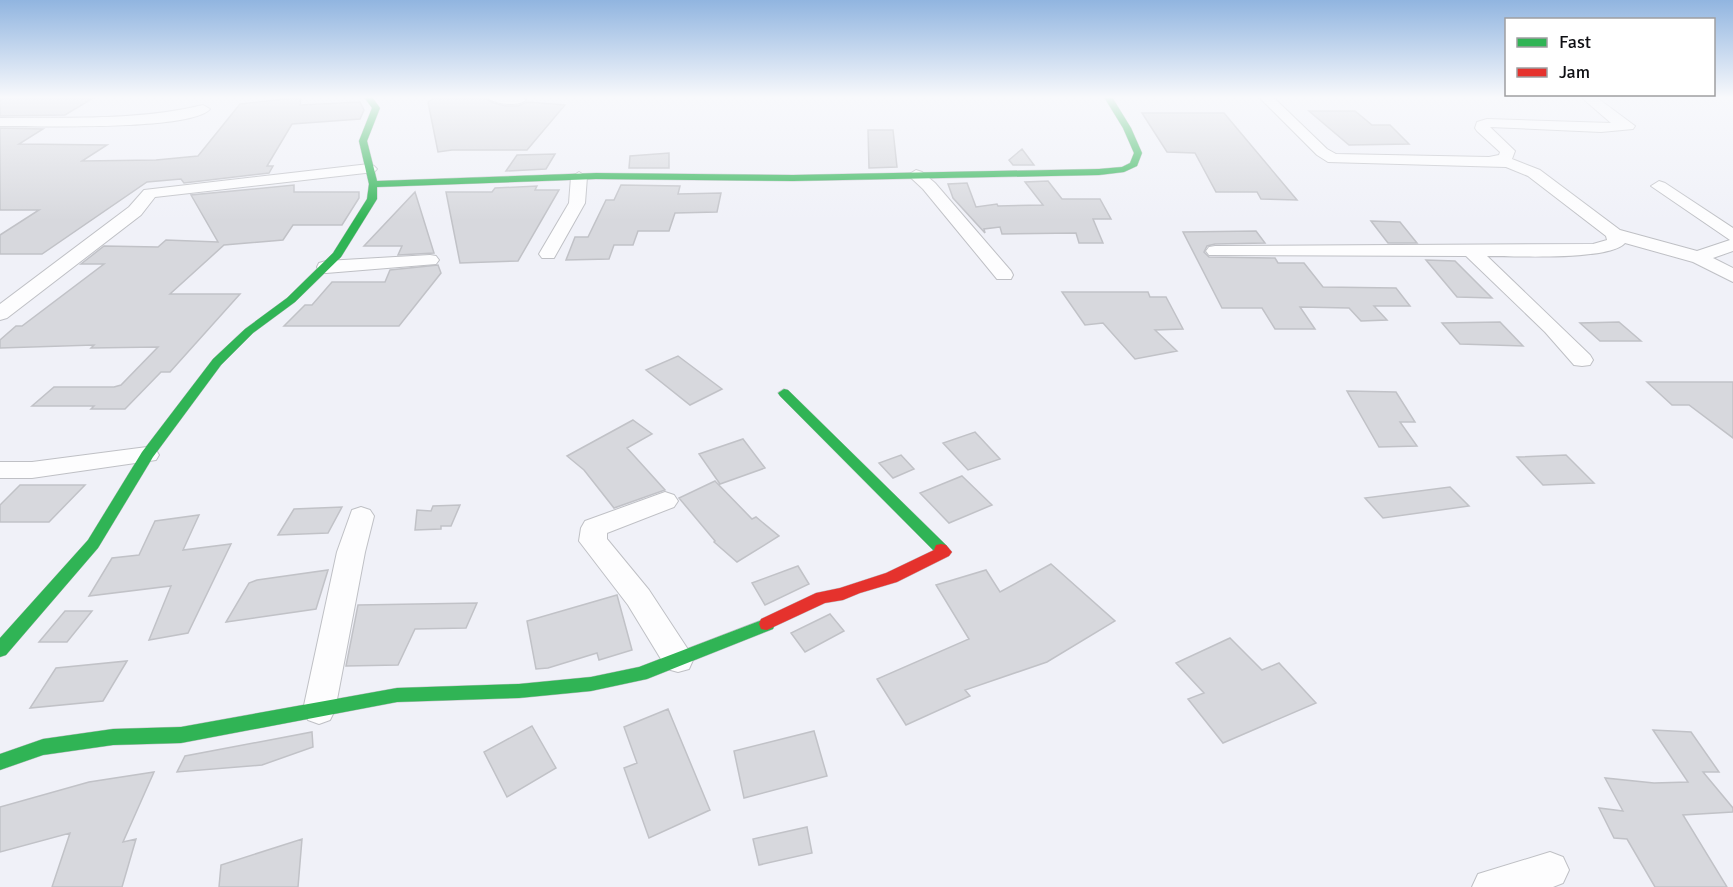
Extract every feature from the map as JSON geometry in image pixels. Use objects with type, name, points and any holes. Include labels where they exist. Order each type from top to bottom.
[{"type":"street","points":[[0,650],[93,544],[147,455],[217,362],[249,331],[291,300],[337,255],[372,199],[371,177],[364,138]]},
{"type":"street","points":[[0,314],[135,211],[150,193],[371,177],[651,175],[793,178],[1099,172],[1124,169],[1134,164],[1138,153],[1132,138]]},
{"type":"street","points":[[1308,138],[1333,159],[1493,160],[1505,158],[1508,152],[1493,138]]},
{"type":"street","points":[[1493,160],[1520,166],[1534,173],[1614,234],[1683,255],[1698,257],[1733,276]]},
{"type":"street","points":[[916,175],[929,186],[1004,275]]},
{"type":"street","points":[[548,254],[577,203],[579,177]]},
{"type":"street","points":[[1659,186],[1733,237]]},
{"type":"street","points":[[1215,252],[1593,249],[1610,246],[1617,242],[1614,234]]},
{"type":"street","points":[[1698,257],[1733,245]]},
{"type":"street","points":[[1471,251],[1582,360]]},
{"type":"street","points":[[326,267],[430,260]]},
{"type":"street","points":[[0,762],[43,747],[113,737],[181,735],[397,695],[519,691],[591,684],[641,674],[774,621],[822,597],[843,594],[855,588],[891,578],[944,552],[784,393]]},
{"type":"street","points":[[0,470],[32,470],[147,455]]},
{"type":"street","points":[[665,501],[594,528],[593,541],[615,564],[653,617],[678,660]]},
{"type":"street","points":[[319,710],[351,552],[361,516]]},
{"type":"street","points":[[1491,887],[1550,870]]},
{"type":"building","points":[[0,138],[28,138],[19,144],[107,145],[82,161],[156,160],[198,156],[212,138],[283,138],[267,166],[273,166],[269,173],[184,183],[181,179],[147,182],[42,254],[0,254],[0,235],[39,210],[0,210]]},
{"type":"building","points":[[435,138],[537,138],[527,150],[438,152]]},
{"type":"building","points":[[868,138],[894,138],[897,167],[869,168]]},
{"type":"building","points":[[1158,138],[1245,138],[1297,200],[1261,199],[1257,192],[1216,192],[1195,153],[1167,152]]},
{"type":"building","points":[[1341,138],[1403,138],[1409,144],[1349,145]]},
{"type":"building","points":[[1022,149],[1034,165],[1013,165],[1009,160]]},
{"type":"building","points":[[669,153],[669,168],[629,168],[630,156]]},
{"type":"building","points":[[555,154],[546,169],[506,171],[517,155]]},
{"type":"building","points":[[1048,181],[1062,199],[1100,199],[1111,219],[1093,219],[1103,243],[1079,243],[1076,233],[1002,234],[1000,227],[984,229],[985,233],[953,198],[948,184],[967,183],[976,207],[997,204],[998,206],[1043,205],[1025,182]]},
{"type":"building","points":[[294,185],[294,192],[359,192],[359,198],[342,225],[293,225],[283,240],[224,245],[170,294],[240,294],[170,372],[161,372],[125,409],[91,409],[94,406],[32,406],[54,387],[121,385],[158,347],[91,348],[94,345],[0,348],[0,340],[16,326],[22,326],[104,264],[81,264],[104,246],[158,247],[166,240],[218,242],[191,195]]},
{"type":"building","points":[[621,185],[680,186],[678,194],[721,193],[717,212],[675,213],[669,231],[638,231],[633,245],[614,245],[609,259],[566,260],[575,237],[588,237],[606,200],[614,200]]},
{"type":"building","points":[[537,186],[535,190],[559,190],[518,261],[460,263],[446,192],[492,192],[495,188]]},
{"type":"building","points":[[415,192],[434,253],[398,255],[402,246],[364,246]]},
{"type":"building","points":[[1371,221],[1400,222],[1417,243],[1388,243]]},
{"type":"building","points":[[1256,231],[1265,243],[1215,244],[1207,246],[1204,252],[1209,257],[1275,258],[1278,263],[1304,263],[1323,287],[1396,288],[1410,306],[1374,306],[1387,320],[1361,321],[1349,308],[1300,307],[1315,329],[1275,329],[1262,308],[1222,308],[1183,232]]},
{"type":"building","points":[[1426,260],[1455,261],[1492,298],[1457,297]]},
{"type":"building","points":[[438,265],[441,273],[399,326],[284,326],[305,305],[312,305],[332,282],[385,282],[390,270]]},
{"type":"building","points":[[1062,292],[1148,292],[1150,297],[1166,297],[1183,329],[1155,330],[1177,351],[1135,359],[1103,323],[1085,325]]},
{"type":"building","points":[[1500,322],[1523,346],[1460,344],[1442,323]]},
{"type":"building","points":[[1619,322],[1641,341],[1600,341],[1580,323]]},
{"type":"building","points":[[678,356],[722,389],[690,405],[646,370]]},
{"type":"building","points":[[1647,382],[1733,382],[1733,438],[1689,405],[1672,405]]},
{"type":"building","points":[[1347,391],[1396,392],[1415,422],[1400,422],[1417,446],[1379,447]]},
{"type":"building","points":[[633,420],[652,434],[627,448],[665,490],[614,508],[584,470],[567,456]]},
{"type":"building","points":[[975,432],[1000,459],[968,470],[943,443]]},
{"type":"building","points":[[743,439],[765,468],[720,484],[699,454]]},
{"type":"building","points":[[901,455],[914,469],[893,478],[879,463]]},
{"type":"building","points":[[1566,455],[1594,483],[1543,485],[1517,457]]},
{"type":"building","points":[[962,476],[992,505],[949,523],[920,493]]},
{"type":"building","points":[[715,481],[752,519],[756,517],[779,536],[737,562],[714,542],[679,498]]},
{"type":"building","points":[[20,485],[85,485],[49,522],[0,522],[0,505]]},
{"type":"building","points":[[1450,487],[1469,506],[1383,518],[1365,498]]},
{"type":"building","points":[[460,505],[451,526],[441,526],[441,529],[415,530],[417,510],[431,511],[433,506]]},
{"type":"building","points":[[342,507],[328,533],[278,535],[294,509]]},
{"type":"building","points":[[199,515],[183,550],[231,544],[188,633],[149,640],[171,586],[89,596],[112,558],[139,555],[155,521]]},
{"type":"building","points":[[1051,564],[1115,621],[1047,662],[965,690],[970,696],[906,725],[877,679],[969,639],[936,585],[986,570],[1000,592]]},
{"type":"building","points":[[798,566],[809,584],[765,605],[752,583]]},
{"type":"building","points":[[328,570],[316,609],[226,622],[249,583]]},
{"type":"building","points":[[617,595],[632,650],[599,660],[597,653],[548,668],[536,669],[527,621]]},
{"type":"building","points":[[477,603],[466,628],[415,629],[398,665],[346,666],[358,605]]},
{"type":"building","points":[[65,611],[92,611],[67,642],[39,642]]},
{"type":"building","points":[[830,614],[844,631],[805,652],[791,633]]},
{"type":"building","points":[[1230,638],[1262,670],[1279,663],[1316,703],[1223,743],[1188,699],[1204,693],[1176,663]]},
{"type":"building","points":[[127,661],[103,701],[30,708],[56,668]]},
{"type":"building","points":[[668,709],[710,810],[649,838],[624,768],[637,763],[624,727]]},
{"type":"building","points":[[532,726],[556,768],[507,797],[484,752]]},
{"type":"building","points":[[1653,730],[1691,732],[1719,772],[1703,772],[1733,808],[1733,812],[1683,815],[1727,887],[1655,887],[1627,839],[1614,838],[1599,808],[1623,811],[1605,778],[1654,783],[1688,782]]},
{"type":"building","points":[[814,731],[827,776],[744,798],[734,751]]},
{"type":"building","points":[[312,732],[313,747],[262,765],[177,772],[185,756]]},
{"type":"building","points":[[154,772],[123,842],[136,839],[122,887],[52,887],[70,833],[0,852],[0,807],[89,782]]},
{"type":"building","points":[[807,827],[812,853],[759,865],[753,839]]},
{"type":"building","points":[[302,839],[298,887],[219,887],[221,865]]},
{"type":"traffic: fast","points":[[0,650],[93,544],[147,455],[217,362],[249,331],[291,300],[337,255],[372,199],[373,184],[364,138]]},
{"type":"traffic: fast","points":[[373,184],[596,176],[793,178],[1099,172],[1124,169],[1134,164],[1138,153],[1132,138]]},
{"type":"traffic: fast","points":[[784,393],[941,549]]},
{"type":"traffic: fast","points":[[0,762],[43,747],[113,737],[181,735],[397,695],[519,691],[591,684],[641,674],[767,624]]},
{"type":"traffic: jam","points":[[767,624],[822,597],[843,594],[855,588],[891,578],[944,552],[941,549]]}]
